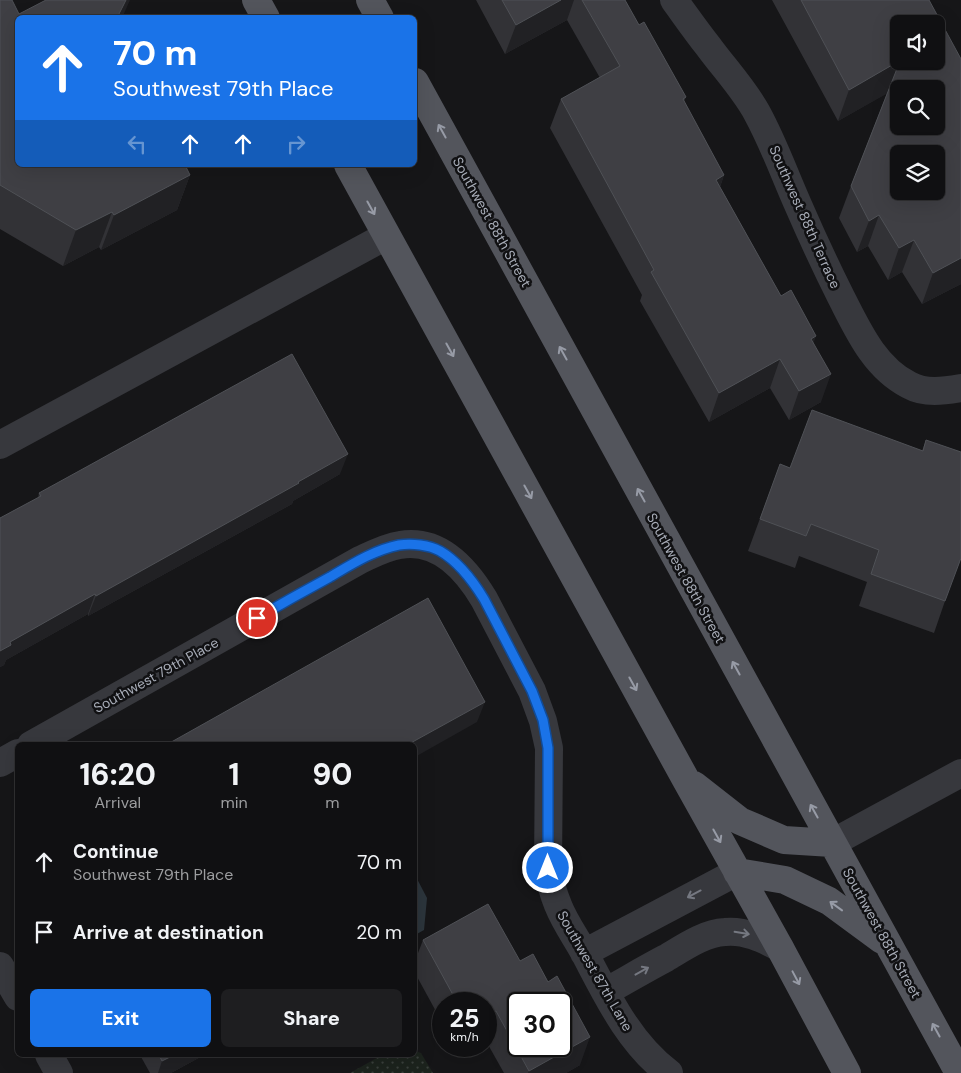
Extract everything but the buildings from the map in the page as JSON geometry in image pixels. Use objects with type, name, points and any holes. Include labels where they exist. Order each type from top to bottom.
[{"type":"main road","points":[[256,0],[264,15]]},
{"type":"main road","points":[[370,0],[378,15]]},
{"type":"main road","name":"Southwest 88th Street","points":[[417,86],[959,1073]]},
{"type":"main road","points":[[349,167],[847,1073]]},
{"type":"main road","points":[[685,778],[740,821],[784,840],[832,843]]},
{"type":"main road","points":[[737,872],[785,880],[829,901],[889,946]]},
{"type":"street","name":"Southwest 88th Terrace","points":[[674,0],[756,112],[773,145],[829,273],[862,338],[871,351],[893,375],[910,386],[925,391],[945,391],[961,388]]},
{"type":"street","points":[[0,445],[386,236]]},
{"type":"street","name":"Southwest 87th Lane","points":[[360,560],[400,545],[425,546],[440,551],[465,572],[476,585],[532,691],[543,720],[548,748],[548,868],[551,887],[558,906],[605,992],[630,1033],[640,1046],[669,1073]]},
{"type":"street","name":"Southwest 79th Place","points":[[36,742],[360,560]]},
{"type":"street","points":[[0,763],[15,755]]},
{"type":"street","points":[[832,843],[961,773]]},
{"type":"street","points":[[584,953],[737,872]]},
{"type":"street","points":[[605,992],[710,935],[725,932],[743,933],[780,948]]},
{"type":"street","points":[[0,966],[15,993]]},
{"type":"street","points":[[50,1057],[59,1073]]},
{"type":"shaded area","points":[[417,879],[427,898],[424,930],[417,934]]},
{"type":"shaded area","points":[[417,1052],[421,1053],[433,1073],[350,1073],[378,1057],[417,1057]]},
{"type":"route","points":[[257,618],[360,560],[400,545],[425,546],[440,551],[452,560],[476,585],[484,599],[532,691],[543,720],[548,748],[548,868]]}]
